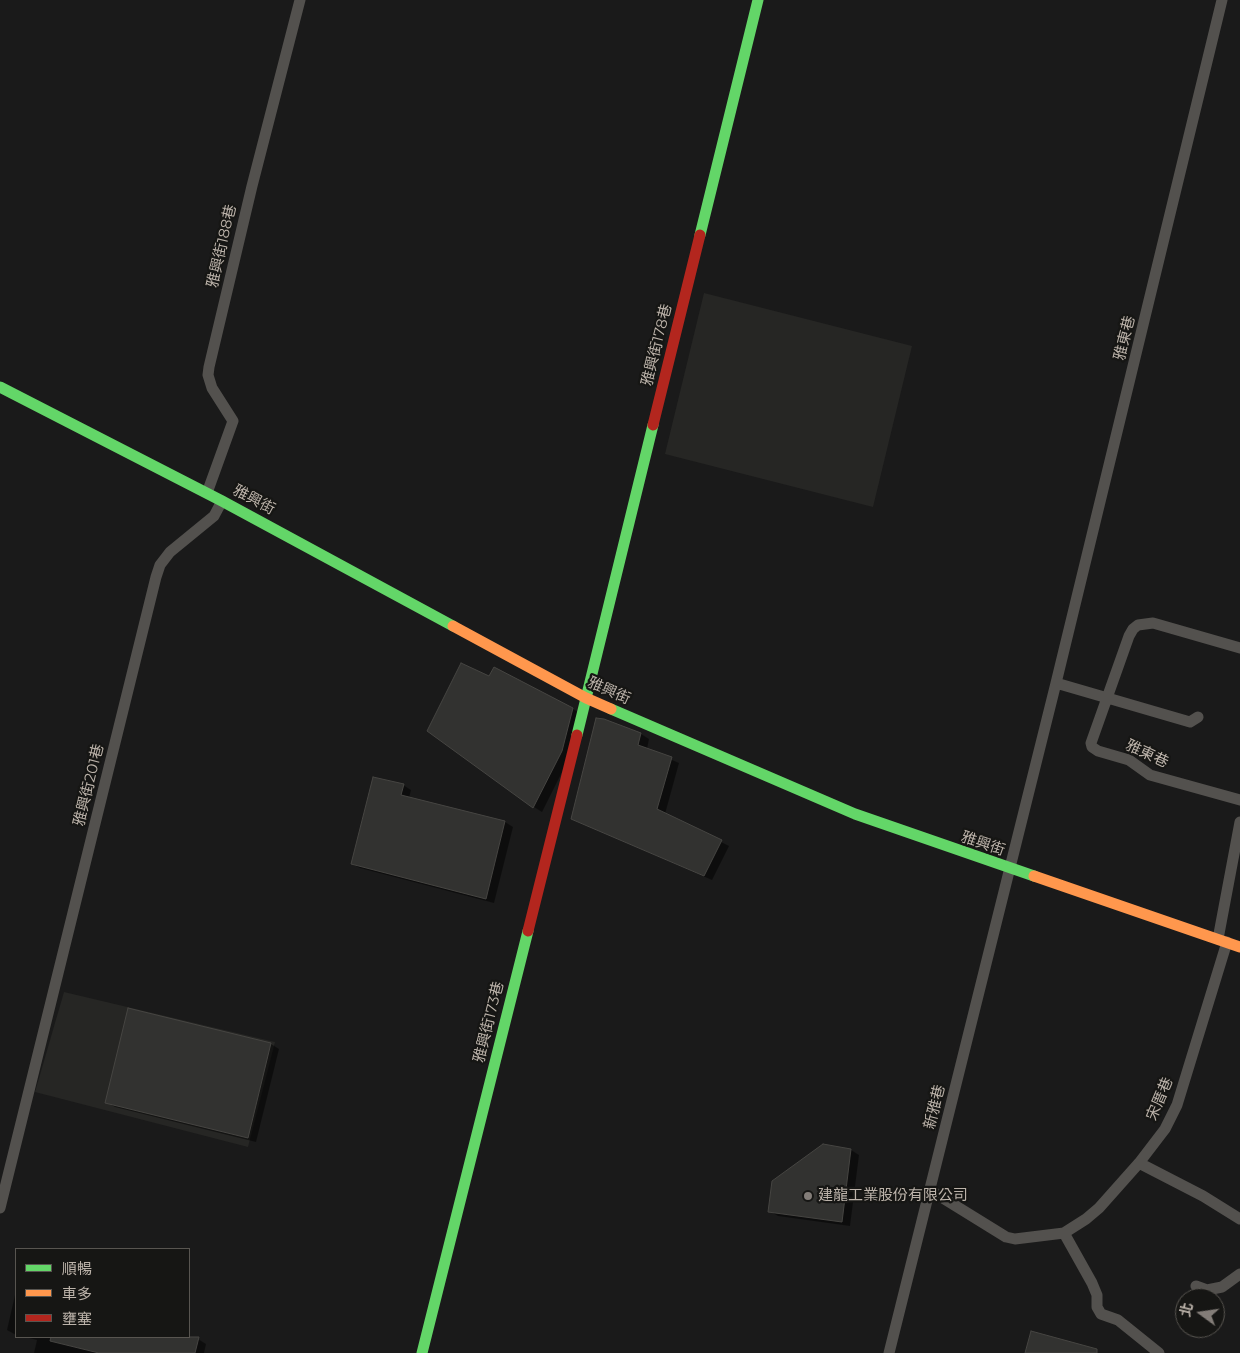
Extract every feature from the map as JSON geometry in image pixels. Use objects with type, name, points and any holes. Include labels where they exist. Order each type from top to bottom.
[{"type":"street","name":"雅興街188巷","points":[[207,493],[233,421],[212,388],[208,375],[209,367],[252,186],[300,0]]},
{"type":"street","name":"雅興街178巷","points":[[586,698],[758,0]]},
{"type":"street","name":"雅東巷","points":[[1010,869],[1222,0]]},
{"type":"street","name":"雅興街","points":[[0,387],[222,500],[586,698],[855,814],[1240,947]]},
{"type":"street","name":"雅興街201巷","points":[[0,1208],[156,577],[160,565],[170,552],[214,516],[222,500]]},
{"type":"street","name":"雅東巷","points":[[1240,648],[1153,623],[1138,625],[1129,636],[1094,731],[1092,746],[1098,750],[1128,760],[1150,775],[1240,800]]},
{"type":"street","points":[[1056,683],[1190,722],[1198,717]]},
{"type":"street","name":"雅興街173巷","points":[[422,1353],[586,698]]},
{"type":"street","points":[[1223,940],[1240,822]]},
{"type":"street","name":"新雅巷","points":[[889,1353],[1010,869]]},
{"type":"street","name":"宋厝巷","points":[[930,1190],[1006,1237],[1015,1239],[1064,1233],[1099,1208],[1139,1163],[1165,1129],[1177,1105],[1223,940]]},
{"type":"street","points":[[1139,1163],[1204,1196],[1240,1219]]},
{"type":"street","points":[[1064,1233],[1092,1283],[1097,1295],[1097,1307],[1101,1314],[1118,1320],[1159,1353]]},
{"type":"street","points":[[1196,1286],[1207,1290],[1222,1287],[1240,1274]]},
{"type":"shaded area","points":[[704,293],[912,346],[873,507],[665,454]]},
{"type":"shaded area","points":[[64,992],[275,1042],[248,1147],[35,1092]]},
{"type":"building","points":[[461,663],[489,676],[494,667],[573,708],[562,751],[533,808],[427,731]]},
{"type":"building","points":[[596,718],[604,719],[641,733],[638,745],[672,757],[657,809],[722,840],[704,876],[571,819]]},
{"type":"building","points":[[373,777],[404,784],[401,795],[505,821],[486,899],[351,864]]},
{"type":"building","points":[[128,1008],[271,1043],[248,1138],[105,1103]]},
{"type":"building","name":"建龍工業股份有限公司","points":[[823,1144],[851,1149],[842,1222],[768,1212],[772,1181]]},
{"type":"building","points":[[1031,1331],[1097,1349],[1097,1353],[1025,1353]]},
{"type":"building","points":[[199,1337],[195,1353],[99,1353],[50,1341],[51,1338]]},
{"type":"traffic: fast","points":[[700,235],[758,0]]},
{"type":"traffic: fast","points":[[0,387],[222,501],[453,626]]},
{"type":"traffic: fast","points":[[577,735],[653,425]]},
{"type":"traffic: fast","points":[[611,709],[855,814],[1034,876]]},
{"type":"traffic: fast","points":[[422,1353],[528,931]]},
{"type":"traffic: slow","points":[[453,626],[586,698],[611,709]]},
{"type":"traffic: slow","points":[[1034,876],[1240,947]]},
{"type":"traffic: jam","points":[[653,425],[700,235]]},
{"type":"traffic: jam","points":[[528,931],[577,735]]},
{"type":"place","name":"建龍工業股份有限公司","points":[[808,1196]]}]
